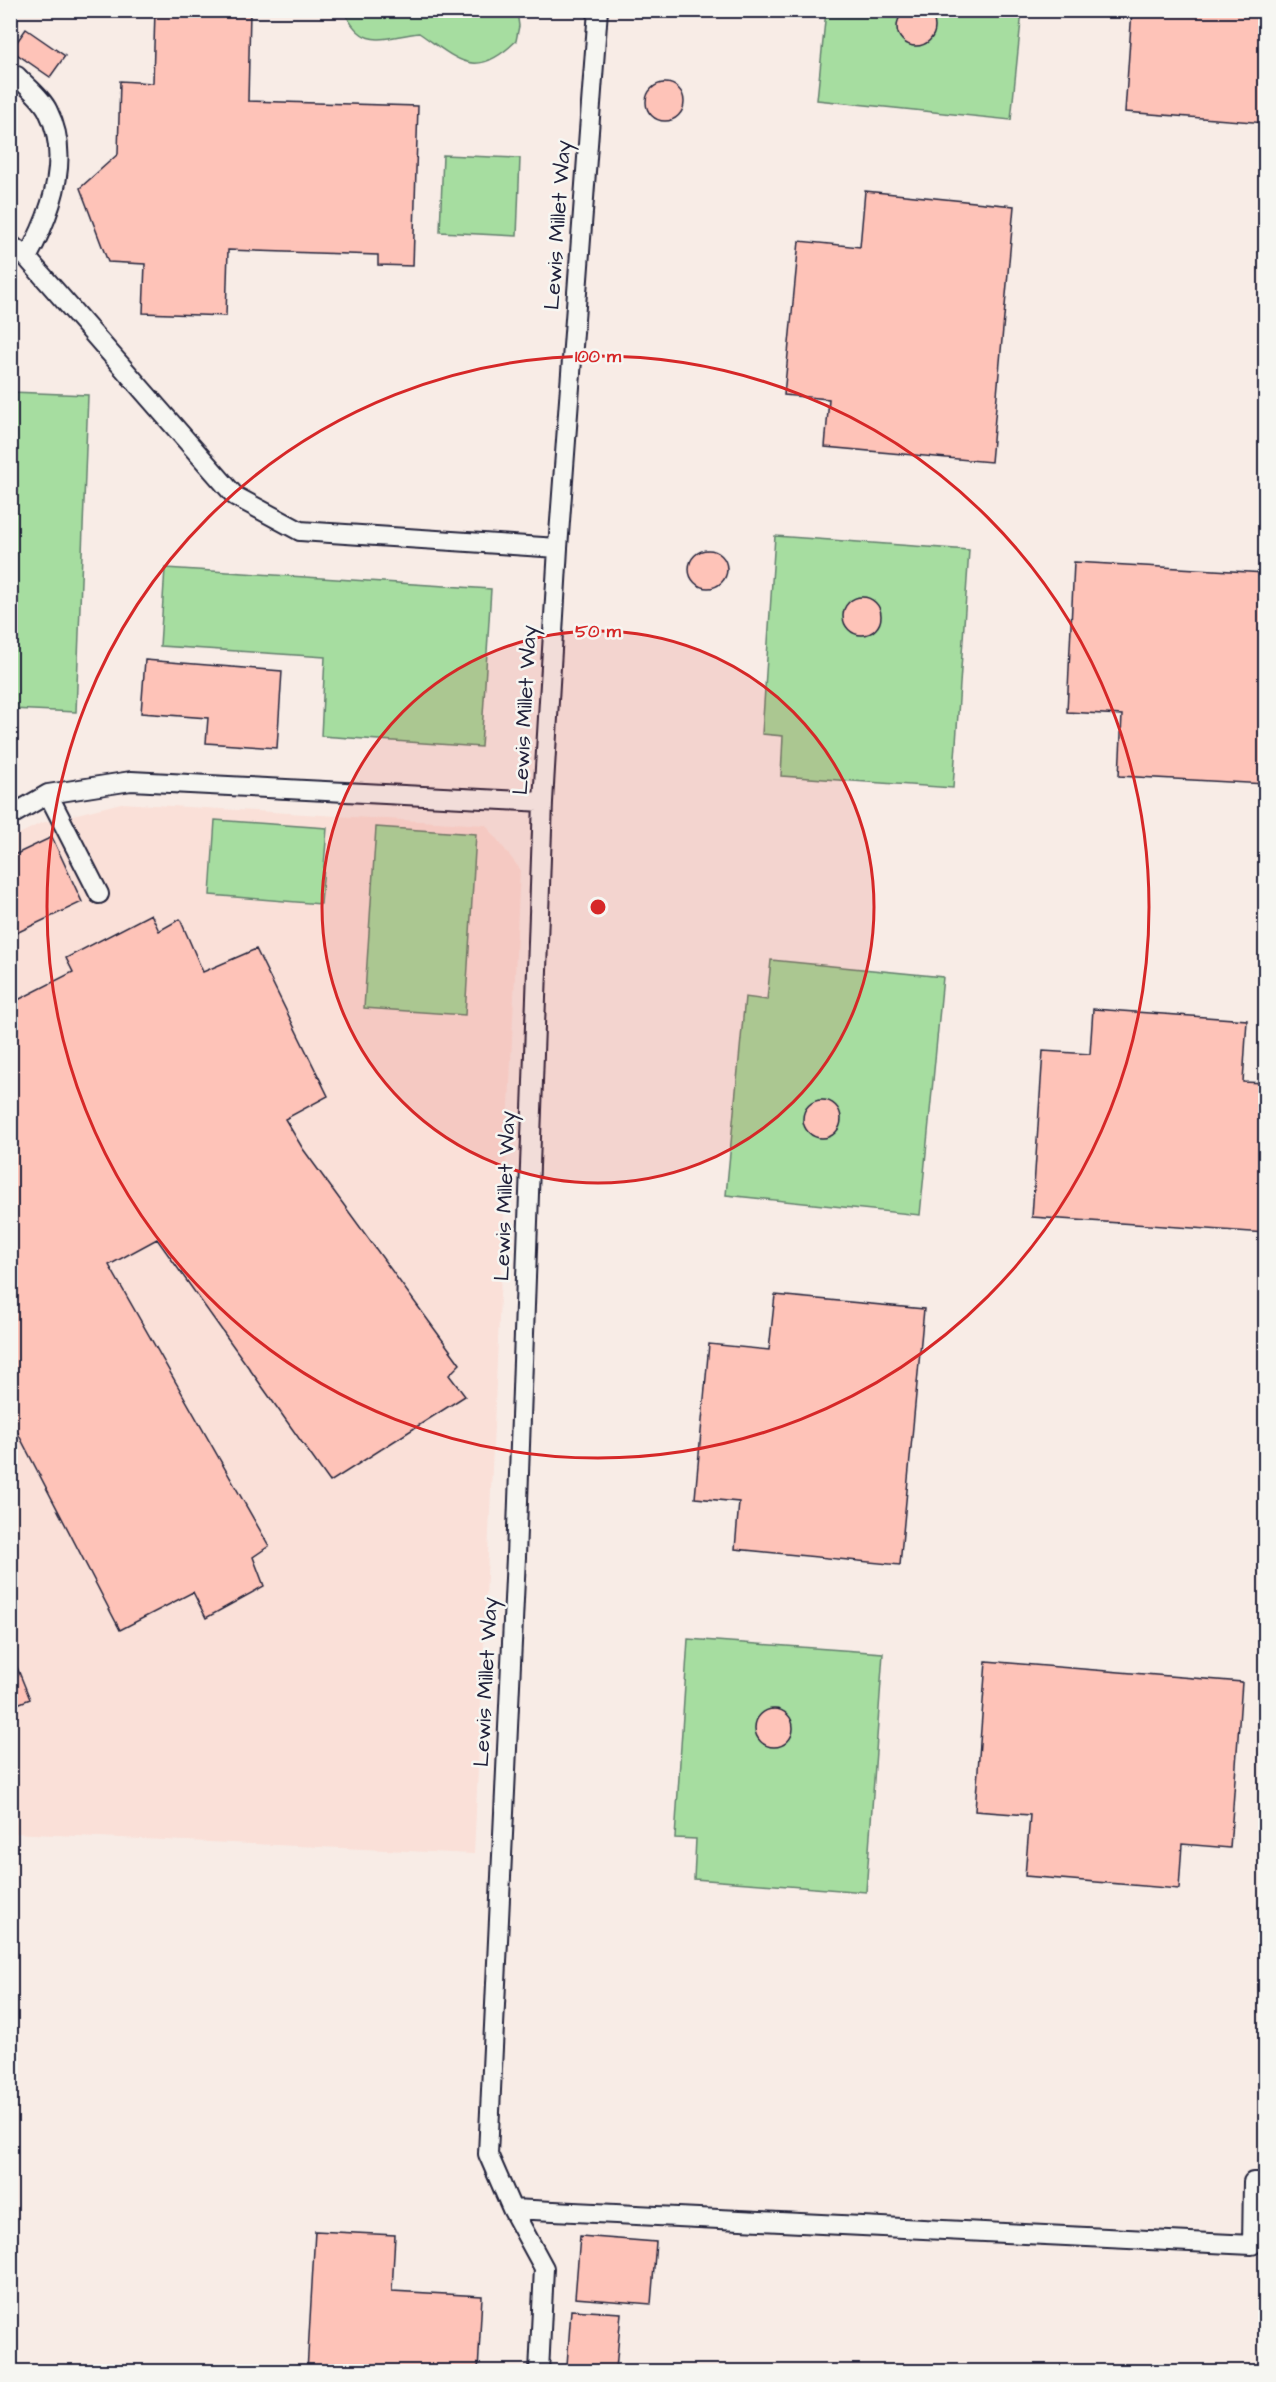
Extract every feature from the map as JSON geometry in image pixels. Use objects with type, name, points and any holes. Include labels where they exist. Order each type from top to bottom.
[{"type":"lane","name":"Lewis Millet Way","points":[[539,2372],[544,2268],[512,2209],[488,2154],[516,1557],[543,802],[558,548],[598,10]]},
{"type":"lane","points":[[10,74],[17,76],[48,110],[58,148],[54,191],[43,228],[27,258]]},
{"type":"lane","points":[[10,244],[27,258],[235,496],[270,517],[300,531],[558,548]]},
{"type":"lane","points":[[10,816],[48,794],[131,781],[543,802]]},
{"type":"lane","points":[[48,794],[99,894]]},
{"type":"lane","points":[[512,2209],[1252,2245],[1253,2181],[1266,2182]]},
{"type":"shaded area","points":[[121,803],[486,825],[520,869],[474,1854],[11,1833],[11,838],[41,823]]},
{"type":"green space","points":[[344,11],[517,11],[519,26],[516,41],[502,53],[478,63],[456,58],[419,33],[384,39],[367,37],[351,24]]},
{"type":"green space","points":[[826,11],[1022,11],[1011,120],[817,100]]},
{"type":"green space","points":[[443,155],[520,158],[517,236],[440,232]]},
{"type":"green space","points":[[11,392],[88,395],[76,712],[11,709]]},
{"type":"green space","points":[[775,536],[969,550],[953,788],[781,776],[783,736],[762,734]]},
{"type":"green space","points":[[165,568],[491,589],[481,747],[321,736],[325,657],[160,646]]},
{"type":"green space","points":[[215,820],[327,828],[321,904],[210,895]]},
{"type":"green space","points":[[376,827],[476,834],[465,1015],[364,1008]]},
{"type":"green space","points":[[771,960],[943,977],[920,1215],[726,1195],[745,997],[767,1000]]},
{"type":"green space","points":[[688,1639],[883,1653],[866,1892],[694,1879],[696,1839],[675,1838]]},
{"type":"building","points":[[916,8],[929,14],[935,27],[929,40],[916,46],[903,40],[897,27],[903,14]]},
{"type":"building","points":[[155,10],[250,11],[248,101],[418,106],[413,266],[378,265],[378,255],[228,250],[226,316],[143,313],[145,264],[108,262],[80,188],[118,154],[120,81],[153,83]]},
{"type":"building","points":[[1132,10],[1266,10],[1266,123],[1125,112]]},
{"type":"building","points":[[26,29],[65,56],[50,77],[11,50]]},
{"type":"building","points":[[665,83],[672,84],[678,89],[683,95],[683,109],[678,115],[672,120],[665,121],[658,120],[652,115],[647,109],[646,102],[647,95],[652,89],[658,84]]},
{"type":"building","points":[[865,191],[1014,206],[991,462],[825,447],[829,399],[784,395],[799,241],[860,247]]},
{"type":"building","points":[[708,550],[715,551],[721,556],[726,562],[726,576],[721,582],[715,587],[708,588],[701,587],[695,582],[690,576],[689,569],[690,562],[695,556],[701,551]]},
{"type":"building","points":[[1074,562],[1266,573],[1266,784],[1119,776],[1122,715],[1067,712]]},
{"type":"building","points":[[862,597],[875,603],[881,616],[875,629],[862,635],[849,629],[843,616],[849,603]]},
{"type":"building","points":[[145,660],[282,671],[277,748],[206,743],[208,718],[141,713]]},
{"type":"building","points":[[52,837],[82,902],[10,936],[10,857]]},
{"type":"building","points":[[151,914],[159,931],[180,919],[203,972],[256,949],[328,1096],[285,1119],[303,1149],[460,1364],[449,1375],[465,1396],[330,1482],[157,1239],[109,1265],[269,1546],[253,1557],[264,1586],[206,1618],[193,1592],[120,1630],[10,1418],[10,1004],[73,972],[66,958]]},
{"type":"building","points":[[1093,1009],[1247,1020],[1243,1082],[1266,1083],[1266,1233],[1032,1217],[1043,1051],[1090,1054]]},
{"type":"building","points":[[822,1100],[835,1106],[841,1119],[835,1132],[822,1138],[809,1132],[803,1119],[809,1106]]},
{"type":"building","points":[[775,1295],[924,1309],[900,1565],[735,1549],[739,1502],[695,1498],[709,1344],[769,1350]]},
{"type":"building","points":[[10,1650],[30,1699],[10,1707]]},
{"type":"building","points":[[986,1661],[1242,1682],[1230,1848],[1182,1844],[1179,1889],[1025,1876],[1030,1815],[975,1811]]},
{"type":"building","points":[[774,1709],[787,1715],[793,1728],[787,1741],[774,1747],[761,1741],[755,1728],[761,1715]]},
{"type":"building","points":[[315,2231],[395,2235],[392,2291],[482,2296],[478,2372],[307,2372]]},
{"type":"building","points":[[580,2236],[656,2242],[651,2304],[575,2298]]},
{"type":"building","points":[[571,2310],[621,2313],[616,2369],[567,2365]]}]
